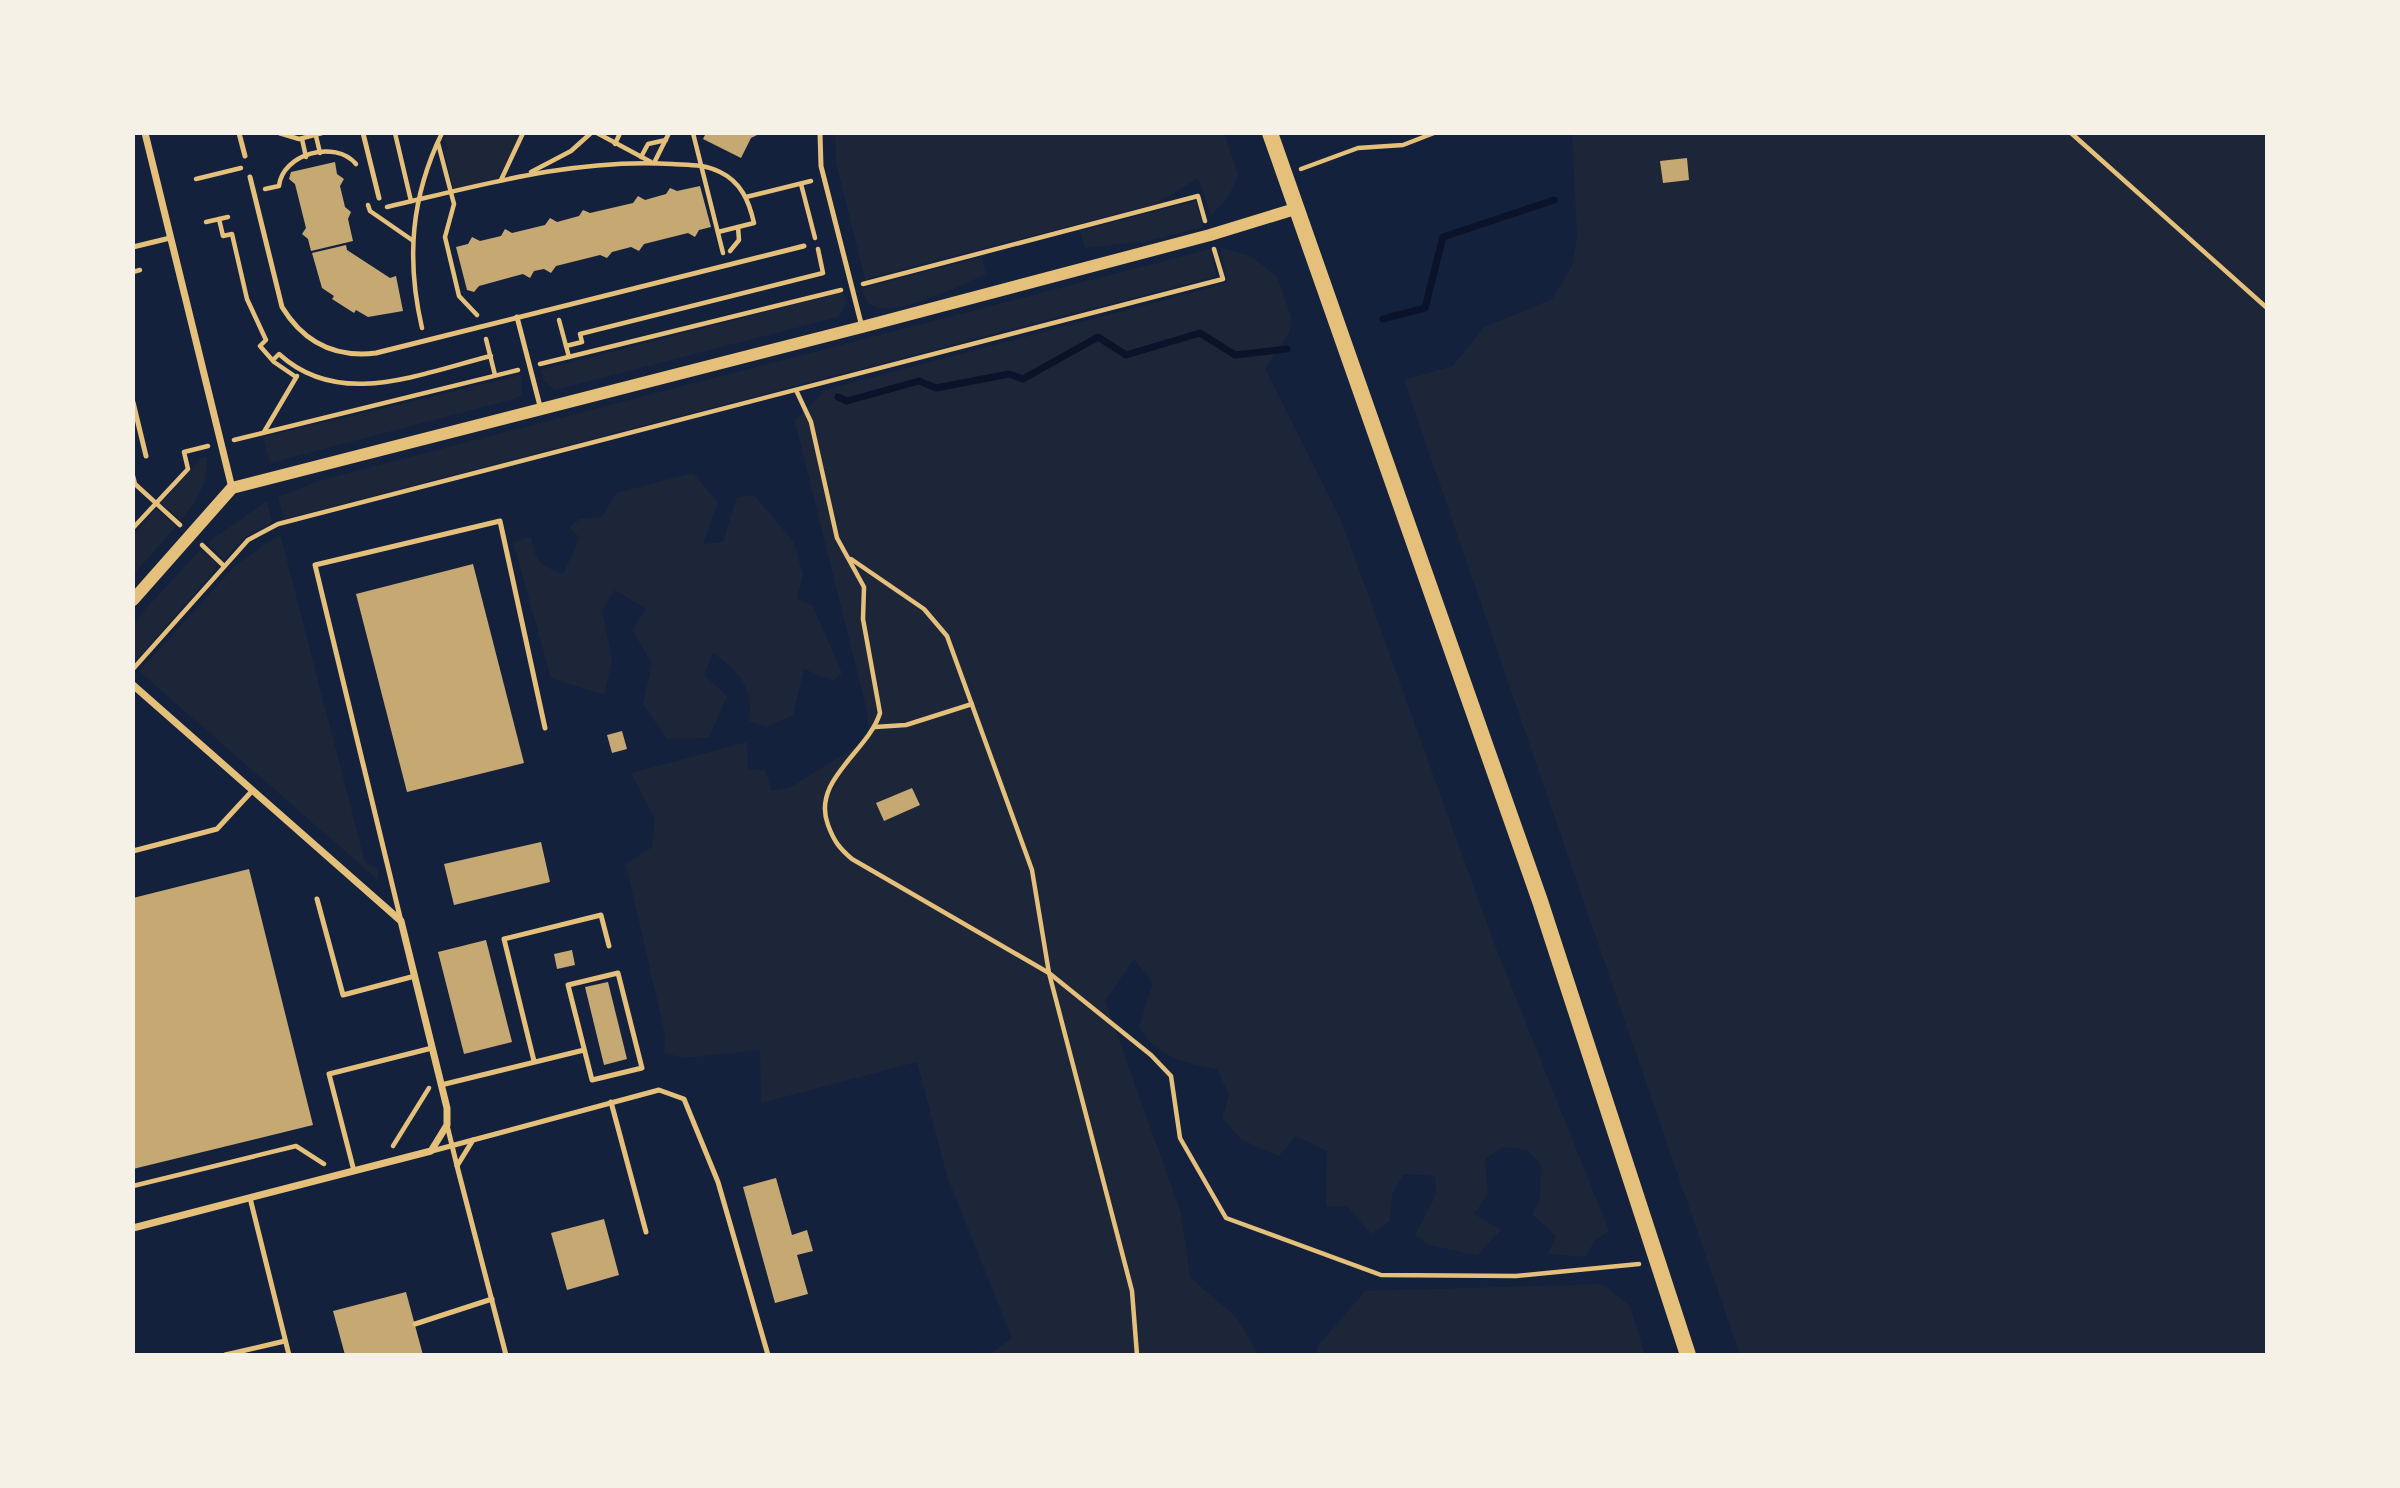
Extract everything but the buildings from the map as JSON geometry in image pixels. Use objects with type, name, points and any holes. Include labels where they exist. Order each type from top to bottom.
[{"type":"main road","points":[[1270,133],[1540,901],[1688,1355]]},
{"type":"street","points":[[145,133],[232,488]]},
{"type":"street","points":[[133,600],[232,488],[862,327],[1210,235],[1295,209]]},
{"type":"street","points":[[133,685],[401,921],[441,1084],[447,1125],[431,1151],[133,1228]]},
{"type":"lane","points":[[239,133],[245,156]]},
{"type":"lane","points":[[363,133],[379,198]]},
{"type":"lane","points":[[820,133],[821,166],[862,327]]},
{"type":"lane","points":[[250,177],[282,307],[296,327],[314,343],[328,350],[360,355],[804,246]]},
{"type":"lane","points":[[133,247],[170,237]]},
{"type":"lane","points":[[517,317],[541,410]]},
{"type":"lane","points":[[133,402],[146,456]]},
{"type":"lane","points":[[401,921],[315,565],[500,521],[545,728]]},
{"type":"lane","points":[[133,851],[217,829],[253,790]]},
{"type":"lane","points":[[317,899],[343,995],[415,976]]},
{"type":"lane","points":[[534,1061],[504,939],[601,915],[609,946]]},
{"type":"lane","points":[[618,973],[642,1068],[592,1080],[584,1049],[568,985],[618,973]]},
{"type":"lane","points":[[354,1171],[329,1074],[432,1048]]},
{"type":"lane","points":[[441,1084],[584,1049]]},
{"type":"lane","points":[[431,1151],[659,1090],[684,1099],[718,1182],[768,1355]]},
{"type":"lane","points":[[611,1102],[646,1232]]},
{"type":"lane","points":[[447,1125],[506,1355]]},
{"type":"lane","points":[[457,1166],[473,1140]]},
{"type":"lane","points":[[250,1198],[289,1355]]},
{"type":"lane","points":[[415,1324],[492,1299]]},
{"type":"lane","points":[[225,1355],[285,1340]]},
{"type":"path","points":[[279,133],[302,139],[319,134],[320,153]]},
{"type":"path","points":[[395,133],[414,201],[412,272],[422,328]]},
{"type":"path","points":[[414,201],[443,133]]},
{"type":"path","points":[[500,180],[523,133]]},
{"type":"path","points":[[524,174],[558,159],[591,133]]},
{"type":"path","points":[[597,133],[654,163]]},
{"type":"path","points":[[615,144],[620,133]]},
{"type":"path","points":[[654,163],[669,133]]},
{"type":"path","points":[[693,133],[723,253]]},
{"type":"path","points":[[1285,175],[1358,148],[1403,145],[1434,133]]},
{"type":"path","points":[[2071,133],[2267,308]]},
{"type":"path","points":[[302,139],[306,157]]},
{"type":"path","points":[[641,157],[649,144],[666,140]]},
{"type":"path","points":[[438,142],[454,204],[445,237],[459,296],[480,314],[495,375]]},
{"type":"path","points":[[265,189],[279,186],[288,165],[320,153],[341,152],[358,167]]},
{"type":"path","points":[[370,211],[524,174],[572,167],[654,163],[701,166],[728,177],[746,197],[754,223],[718,232]]},
{"type":"path","points":[[196,179],[248,166]]},
{"type":"path","points":[[262,176],[268,202]]},
{"type":"path","points":[[746,197],[812,181]]},
{"type":"path","points":[[566,346],[582,342],[580,334],[823,273],[801,184]]},
{"type":"path","points":[[133,528],[188,469],[184,452],[852,287],[1198,196]]},
{"type":"path","points":[[206,222],[228,217]]},
{"type":"path","points":[[219,219],[223,236],[232,234],[247,299],[266,340],[260,346],[273,360],[296,377]]},
{"type":"path","points":[[710,257],[723,253],[736,244],[738,227]]},
{"type":"path","points":[[133,272],[140,270]]},
{"type":"path","points":[[133,668],[248,540],[278,524],[1223,279]]},
{"type":"path","points":[[556,308],[569,357]]},
{"type":"path","points":[[466,317],[477,314]]},
{"type":"path","points":[[410,331],[433,326]]},
{"type":"path","points":[[273,360],[279,354],[300,370],[339,384],[362,386],[491,356]]},
{"type":"path","points":[[263,432],[300,370]]},
{"type":"path","points":[[796,390],[811,422],[837,538],[851,559],[864,587],[863,619],[880,713],[876,727],[827,790],[823,812],[835,845],[852,859],[1049,973],[1151,1055],[1171,1076],[1180,1138],[1226,1218],[1381,1275],[1516,1276],[1658,1262]]},
{"type":"path","points":[[133,476],[134,485],[155,503]]},
{"type":"path","points":[[851,559],[924,609],[947,636],[1032,870],[1049,973],[1132,1291],[1137,1355]]},
{"type":"path","points":[[876,727],[906,725],[972,704]]},
{"type":"path","points":[[383,1149],[394,1146],[429,1087],[420,1051]]},
{"type":"path","points":[[133,1186],[296,1146],[321,1165],[351,1158]]},
{"type":"shaded area","points":[[447,133],[521,133],[499,178],[454,189],[444,151],[448,150],[444,138]]},
{"type":"shaded area","points":[[835,133],[1224,133],[1238,175],[1229,196],[1211,216],[1198,178],[1156,204],[865,279],[836,162]]},
{"type":"shaded area","points":[[1572,133],[2267,133],[2267,1355],[1740,1355],[1404,380],[1453,366],[1483,328],[1552,299],[1572,266],[1577,237]]},
{"type":"shaded area","points":[[1196,201],[1203,227],[1148,241],[1085,248],[1080,231]]},
{"type":"shaded area","points":[[1219,247],[1251,256],[1277,277],[1292,319],[1289,333],[1265,368],[1341,520],[1494,943],[1609,1231],[1594,1241],[1586,1257],[1548,1254],[1556,1236],[1532,1214],[1540,1199],[1541,1165],[1526,1149],[1503,1147],[1485,1159],[1488,1194],[1474,1214],[1501,1230],[1477,1255],[1428,1245],[1415,1235],[1436,1195],[1435,1176],[1404,1174],[1392,1194],[1390,1221],[1371,1234],[1347,1206],[1326,1206],[1327,1151],[1296,1136],[1279,1156],[1242,1140],[1222,1118],[1229,1095],[1217,1069],[1172,1057],[1146,1037],[1139,1027],[1153,983],[1134,959],[1105,1001],[1181,1213],[1190,1277],[1236,1317],[1259,1355],[988,1355],[1012,1338],[947,1176],[917,1062],[761,1103],[760,1050],[685,1058],[664,1053],[665,1035],[626,864],[652,847],[655,819],[631,773],[747,742],[748,769],[765,770],[772,791],[791,787],[869,738],[867,711],[795,421],[825,390],[1228,283]]},
{"type":"shaded area","points":[[1210,249],[1217,276],[284,519],[278,497],[318,481]]},
{"type":"shaded area","points":[[982,257],[986,274],[913,304],[884,308],[873,306],[864,296],[863,288]]},
{"type":"shaded area","points":[[843,292],[846,304],[838,317],[555,390],[544,381],[541,370]]},
{"type":"shaded area","points":[[521,375],[522,395],[514,399],[270,463],[263,437]]},
{"type":"shaded area","points":[[206,457],[204,483],[181,520],[161,503],[201,458]]},
{"type":"shaded area","points":[[693,473],[718,503],[703,544],[723,542],[737,497],[754,495],[793,541],[803,574],[797,598],[813,606],[842,673],[833,681],[804,669],[793,715],[767,727],[749,721],[749,699],[743,682],[731,667],[713,653],[704,675],[727,696],[709,738],[667,739],[643,704],[652,664],[632,630],[646,609],[615,590],[602,610],[612,660],[604,695],[551,678],[513,542],[531,537],[534,551],[540,561],[563,574],[580,538],[569,527],[580,519],[602,517],[616,493]]},
{"type":"shaded area","points":[[267,501],[272,522],[245,537],[224,559],[207,543]]},
{"type":"shaded area","points":[[156,509],[176,526],[133,575],[133,535]]},
{"type":"shaded area","points":[[280,534],[365,862],[378,868],[378,880],[139,671],[235,566]]},
{"type":"shaded area","points":[[201,549],[216,563],[215,570],[133,664],[133,623]]},
{"type":"shaded area","points":[[1602,1284],[1630,1306],[1645,1355],[1317,1355],[1317,1347],[1365,1291]]},
{"type":"waterway","points":[[1383,319],[1425,308],[1443,237],[1554,200]]},
{"type":"waterway","points":[[838,397],[847,401],[919,381],[936,388],[1009,374],[1023,379],[1098,337],[1126,355],[1200,333],[1235,355],[1287,349]]}]
